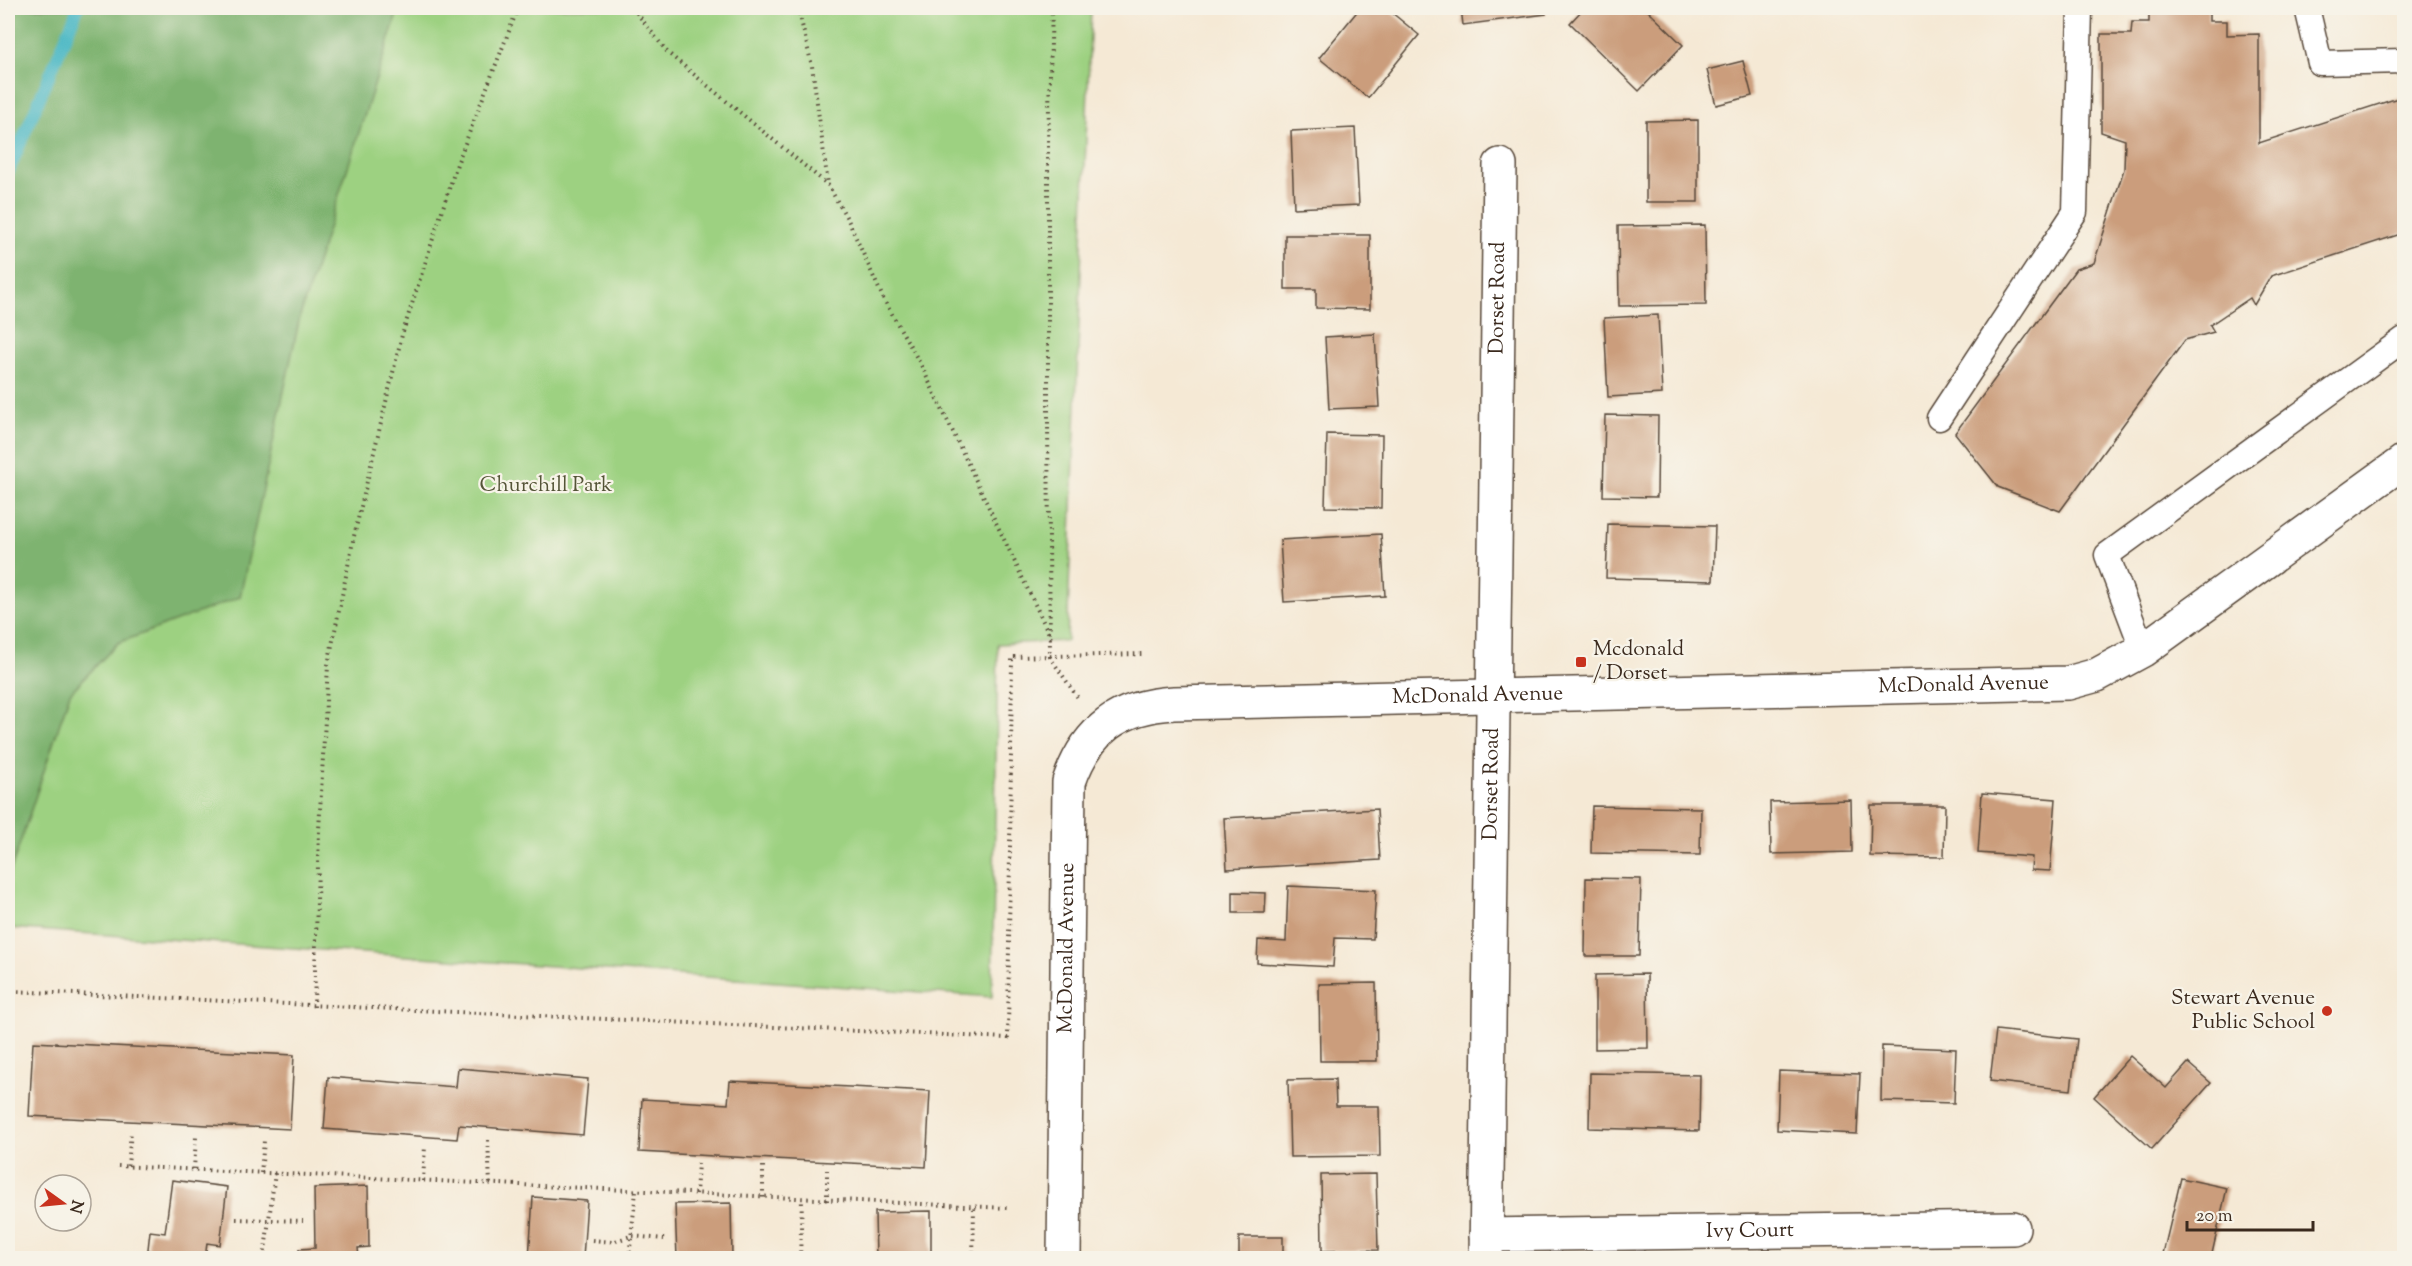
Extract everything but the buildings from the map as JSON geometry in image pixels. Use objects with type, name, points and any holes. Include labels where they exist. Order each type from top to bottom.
[{"type":"street","name":"Dorset Road","points":[[1486,1247],[1495,696],[1500,165]]},
{"type":"street","name":"McDonald Avenue","points":[[1064,1258],[1070,782],[1076,762],[1087,744],[1100,729],[1115,719],[1148,704],[2068,683],[2097,675],[2143,650],[2404,460]]},
{"type":"street","name":"Ivy Court","points":[[1486,1247],[2013,1228]]},
{"type":"lane","points":[[1939,418],[2075,212],[2080,8]]},
{"type":"lane","points":[[2307,8],[2320,63],[2404,61]]},
{"type":"lane","points":[[2143,650],[2107,555],[2404,339]]},
{"type":"path","points":[[314,1007],[319,830],[328,665],[354,536],[402,335],[457,164],[518,8]]},
{"type":"path","points":[[633,8],[668,53],[828,185],[848,220],[884,300],[921,365],[1051,638]]},
{"type":"path","points":[[798,8],[812,66],[828,185]]},
{"type":"path","points":[[1052,8],[1048,142],[1050,657],[1078,698]]},
{"type":"path","points":[[12,991],[1008,1038],[1012,657],[1143,654]]},
{"type":"path","points":[[128,1166],[131,1131]]},
{"type":"path","points":[[194,1169],[196,1137]]},
{"type":"path","points":[[488,1140],[490,1184]]},
{"type":"path","points":[[261,1173],[264,1141]]},
{"type":"path","points":[[423,1181],[425,1146]]},
{"type":"path","points":[[696,1194],[698,1163]]},
{"type":"path","points":[[118,1166],[1007,1208]]},
{"type":"path","points":[[763,1166],[763,1198]]},
{"type":"path","points":[[827,1170],[827,1201]]},
{"type":"path","points":[[264,1258],[275,1173]]},
{"type":"path","points":[[629,1258],[636,1191]]},
{"type":"path","points":[[800,1258],[802,1200]]},
{"type":"path","points":[[974,1207],[974,1258]]},
{"type":"path","points":[[236,1219],[303,1221]]},
{"type":"path","points":[[592,1240],[612,1242],[632,1236],[664,1239]]},
{"type":"green space","name":"Churchill Park","points":[[8,8],[1091,8],[1067,641],[998,644],[992,997],[8,928]]},
{"type":"green space","points":[[8,8],[399,8],[300,316],[240,597],[118,643],[70,693],[8,879]]},
{"type":"waterway","points":[[8,173],[78,8]]},
{"type":"place","name":"Mcdonald / Dorset","points":[[1581,662]]},
{"type":"place","name":"Stewart Avenue Public School","points":[[2327,1011]]}]
